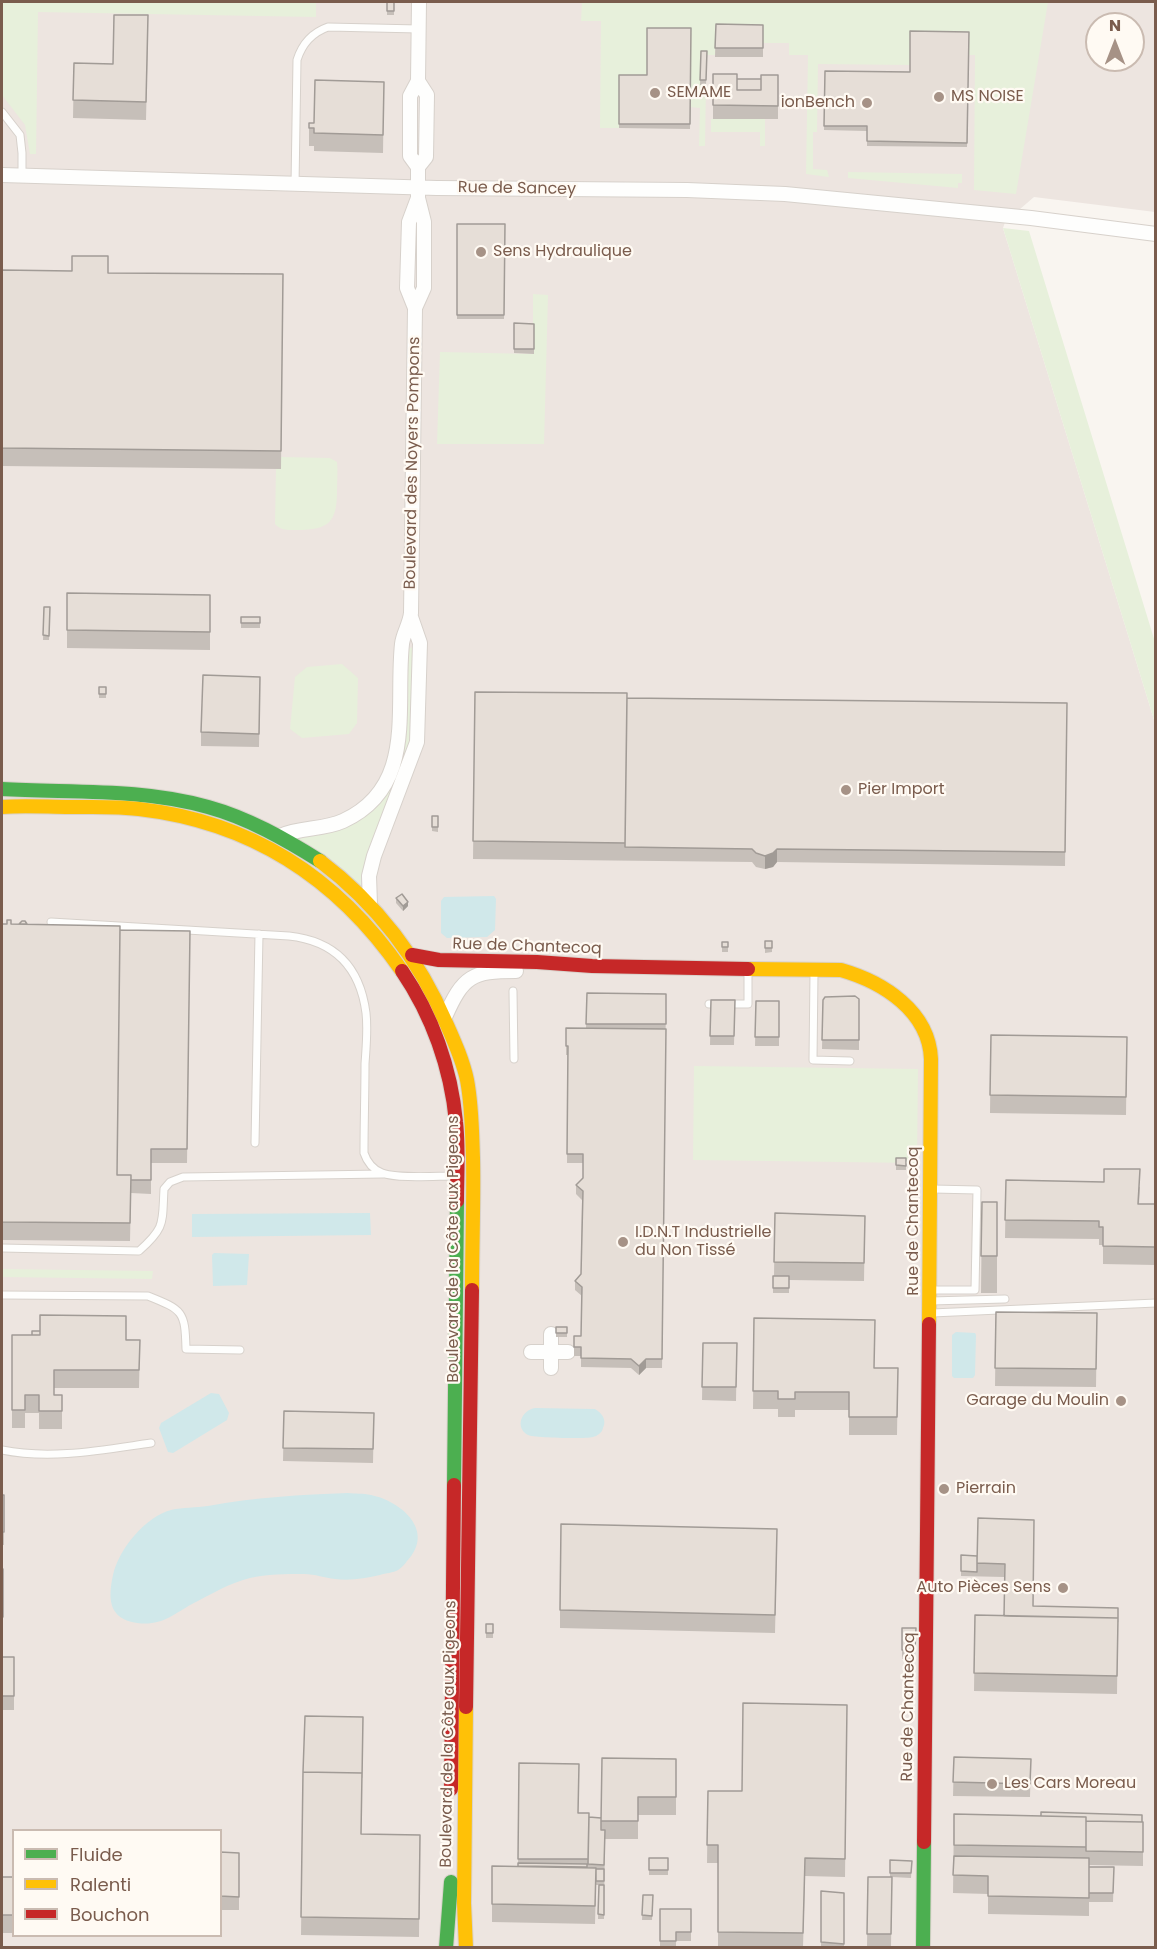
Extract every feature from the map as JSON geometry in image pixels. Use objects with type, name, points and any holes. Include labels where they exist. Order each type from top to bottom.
[{"type":"street","name":"Boulevard des Noyers Pompons","points":[[280,836],[289,832],[342,822],[356,814],[373,800],[386,782],[395,761],[400,738],[402,642],[411,617],[415,308],[407,288],[409,222],[418,193],[418,167],[410,156],[410,96],[418,81],[419,2]]},
{"type":"street","name":"Rue de Sancey","points":[[2,175],[296,185],[418,193],[687,190],[785,194],[1031,218],[1155,234]]},
{"type":"street","name":"Boulevard des Noyers Pompons","points":[[370,904],[369,876],[374,856],[417,742],[420,643],[411,617]]},
{"type":"street","name":"Boulevard de la Côte aux Pigeons","points":[[2,789],[119,793],[192,803],[237,817],[280,836],[315,857],[370,904],[412,955],[445,1017],[464,1068],[472,1130],[473,1171],[464,1903],[466,1947]]},
{"type":"street","name":"Boulevard de la Côte aux Pigeons","points":[[2,807],[113,807],[151,811],[205,821],[234,831],[278,852],[334,890],[378,936],[406,975],[436,1034],[448,1077],[456,1120],[451,1807]]},
{"type":"street","name":"Rue de Chantecoq","points":[[412,955],[439,960],[537,962],[592,966],[841,970],[873,980],[889,991],[904,1004],[926,1036],[931,1058],[923,1947]]},
{"type":"street","points":[[445,1017],[464,984],[486,972],[537,971],[592,966]]},
{"type":"street","points":[[551,1334],[551,1368]]},
{"type":"street","points":[[531,1352],[568,1352]]},
{"type":"street","name":"Boulevard de la Côte aux Pigeons","points":[[446,1947],[451,1867]]},
{"type":"lane","points":[[296,185],[297,60],[301,48],[308,39],[328,27],[419,28]]},
{"type":"lane","points":[[2,112],[20,135],[21,176]]},
{"type":"lane","points":[[51,922],[308,938],[326,946],[349,965],[361,990],[366,1015],[364,1152],[372,1167],[383,1174]]},
{"type":"lane","points":[[255,1143],[259,934]]},
{"type":"lane","points":[[709,1004],[748,1004],[748,969]]},
{"type":"lane","points":[[814,970],[813,1060],[850,1061]]},
{"type":"lane","points":[[513,991],[514,1059]]},
{"type":"lane","points":[[2,1248],[139,1251],[155,1237],[162,1223],[164,1189],[170,1182],[183,1177],[383,1174],[457,1176]]},
{"type":"lane","points":[[929,1301],[975,1290],[977,1190],[930,1189]]},
{"type":"lane","points":[[2,1295],[148,1296],[169,1304],[181,1314],[185,1322],[186,1349],[240,1350]]},
{"type":"lane","points":[[929,1301],[1005,1299]]},
{"type":"lane","points":[[929,1301],[1155,1303]]},
{"type":"lane","points":[[2,1450],[23,1454],[62,1454],[151,1443]]},
{"type":"shaded area","points":[[2,2],[1155,2],[1155,212],[1034,197],[1005,222],[1003,228],[1155,723],[1155,1947],[2,1948]]},
{"type":"green space","points":[[2,2],[316,2],[316,17],[38,12],[36,154],[30,154],[25,125],[2,95]]},
{"type":"green space","points":[[582,2],[1048,2],[1016,194],[974,190],[975,55],[910,65],[818,64],[817,132],[813,132],[813,169],[827,170],[829,177],[806,174],[808,55],[789,55],[789,43],[763,43],[763,34],[716,33],[715,55],[701,55],[701,85],[706,85],[705,146],[699,146],[700,108],[690,107],[647,79],[619,79],[619,128],[600,128],[601,21],[581,21]]},
{"type":"green space","points":[[711,119],[765,119],[765,146],[760,146],[760,132],[711,132]]},
{"type":"green space","points":[[848,172],[962,174],[962,183],[958,183],[958,188],[848,178]]},
{"type":"green space","points":[[1003,228],[1029,231],[1155,642],[1155,723]]},
{"type":"green space","points":[[533,294],[548,295],[544,444],[437,444],[440,352],[533,354]]},
{"type":"green space","points":[[281,457],[330,458],[337,462],[337,502],[333,517],[324,526],[308,530],[288,530],[275,524],[276,469],[281,469]]},
{"type":"green space","points":[[415,645],[412,738],[362,874],[361,887],[297,839],[341,828],[388,786],[406,651]]},
{"type":"green space","points":[[342,664],[358,678],[357,723],[349,734],[302,738],[290,729],[295,677],[307,667]]},
{"type":"green space","points":[[694,1066],[918,1069],[917,1163],[693,1160]]},
{"type":"green space","points":[[2,1269],[153,1271],[152,1279],[2,1277]]},
{"type":"water","points":[[494,896],[496,899],[495,930],[487,937],[447,938],[441,933],[441,901],[444,897]]},
{"type":"water","points":[[370,1213],[371,1235],[192,1237],[192,1214]]},
{"type":"water","points":[[214,1253],[249,1254],[247,1285],[213,1286],[212,1255]]},
{"type":"water","points":[[956,1332],[975,1333],[976,1335],[973,1378],[954,1378],[952,1376],[952,1335]]},
{"type":"water","points":[[211,1393],[219,1394],[229,1413],[227,1420],[173,1453],[168,1452],[159,1428],[161,1423]]},
{"type":"water","points":[[535,1408],[595,1409],[603,1417],[604,1425],[600,1433],[593,1437],[532,1436],[521,1428],[521,1419],[526,1412]]},
{"type":"water","points":[[368,1494],[382,1498],[411,1519],[418,1539],[415,1550],[398,1570],[353,1579],[335,1579],[304,1574],[250,1578],[227,1586],[166,1619],[153,1623],[127,1621],[115,1612],[112,1606],[111,1584],[121,1555],[134,1535],[161,1514],[176,1509],[260,1498]]},
{"type":"building","points":[[387,2],[394,2],[394,11],[387,11]]},
{"type":"building","points":[[114,15],[148,15],[146,102],[73,100],[74,63],[113,64]]},
{"type":"building","points":[[716,24],[763,25],[763,48],[715,48]]},
{"type":"building","name":"SEMAME","points":[[647,28],[691,28],[690,124],[619,124],[619,75],[647,75]]},
{"type":"building","points":[[910,31],[969,32],[967,143],[867,141],[867,126],[824,126],[825,71],[910,72]]},
{"type":"building","points":[[701,51],[707,51],[706,80],[700,80]]},
{"type":"building","points":[[713,74],[737,74],[737,90],[761,90],[761,75],[778,75],[778,106],[713,105]]},
{"type":"building","points":[[737,79],[761,79],[761,90],[737,90]]},
{"type":"building","points":[[315,80],[384,82],[383,135],[314,133],[314,128],[309,128],[309,123],[314,123]]},
{"type":"building","name":"Sens Hydraulique","points":[[457,224],[505,224],[504,315],[457,315]]},
{"type":"building","points":[[72,256],[108,256],[108,273],[283,274],[281,451],[2,448],[2,270],[72,271]]},
{"type":"building","points":[[514,323],[534,324],[534,349],[514,349]]},
{"type":"building","points":[[67,593],[210,595],[210,632],[67,630]]},
{"type":"building","points":[[44,607],[50,607],[49,636],[43,635]]},
{"type":"building","points":[[241,617],[260,617],[260,623],[241,623]]},
{"type":"building","points":[[203,675],[260,677],[259,734],[201,732]]},
{"type":"building","points":[[99,687],[106,687],[106,694],[99,694]]},
{"type":"building","points":[[475,692],[627,693],[625,843],[473,841]]},
{"type":"building","name":"Pier Import","points":[[627,698],[1067,703],[1065,852],[777,849],[765,856],[752,849],[625,847]]},
{"type":"building","points":[[432,816],[438,816],[438,827],[432,827]]},
{"type":"building","points":[[402,894],[408,902],[403,906],[396,898]]},
{"type":"building","points":[[7,920],[11,920],[11,924],[120,926],[117,1175],[131,1175],[130,1223],[2,1222],[2,924],[7,924]]},
{"type":"building","points":[[120,930],[190,931],[187,1149],[151,1149],[151,1180],[131,1180],[131,1175],[117,1175]]},
{"type":"building","points":[[765,941],[772,941],[772,948],[765,948]]},
{"type":"building","points":[[722,942],[728,942],[728,947],[722,947]]},
{"type":"building","points":[[587,993],[666,994],[666,1024],[586,1024]]},
{"type":"building","points":[[855,996],[859,999],[859,1040],[822,1040],[825,997]]},
{"type":"building","points":[[711,1000],[735,1000],[734,1036],[710,1036]]},
{"type":"building","points":[[756,1001],[779,1001],[779,1037],[755,1037]]},
{"type":"building","name":"I.D.N.T Industrielle du Non Tissé","points":[[566,1028],[666,1029],[662,1359],[646,1359],[639,1366],[631,1359],[581,1358],[581,1347],[574,1347],[574,1336],[581,1336],[582,1287],[575,1281],[581,1274],[583,1191],[576,1185],[583,1178],[583,1154],[567,1154],[568,1046],[566,1046]]},
{"type":"building","points":[[991,1035],[1127,1037],[1126,1097],[990,1095]]},
{"type":"building","points":[[896,1158],[906,1158],[906,1166],[896,1165]]},
{"type":"building","points":[[1104,1169],[1140,1169],[1138,1204],[1155,1204],[1155,1247],[1103,1246],[1103,1227],[1099,1227],[1099,1221],[1005,1220],[1006,1180],[1104,1182]]},
{"type":"building","points":[[982,1202],[997,1202],[997,1256],[981,1256]]},
{"type":"building","points":[[775,1213],[865,1216],[864,1263],[774,1262]]},
{"type":"building","points":[[773,1276],[789,1276],[789,1288],[773,1288]]},
{"type":"building","points":[[996,1312],[1097,1313],[1096,1369],[995,1368]]},
{"type":"building","points":[[40,1315],[126,1316],[126,1340],[140,1340],[139,1370],[54,1370],[54,1395],[62,1395],[62,1411],[39,1411],[39,1395],[25,1395],[25,1410],[12,1410],[12,1335],[40,1335]]},
{"type":"building","points":[[754,1318],[875,1320],[874,1368],[898,1368],[897,1417],[849,1417],[849,1392],[795,1392],[795,1399],[778,1399],[778,1391],[753,1391]]},
{"type":"building","points":[[556,1327],[567,1327],[567,1333],[556,1333]]},
{"type":"building","points":[[32,1331],[40,1331],[40,1335],[32,1335]]},
{"type":"building","points":[[703,1343],[737,1343],[736,1387],[702,1387]]},
{"type":"building","points":[[284,1411],[374,1413],[373,1449],[283,1448]]},
{"type":"building","points":[[2,1495],[4,1495],[4,1532],[2,1532]]},
{"type":"building","points":[[978,1518],[1034,1520],[1033,1606],[1118,1608],[1118,1618],[1004,1616],[1005,1564],[977,1563]]},
{"type":"building","points":[[561,1524],[777,1529],[775,1615],[560,1610]]},
{"type":"building","points":[[961,1555],[977,1556],[977,1572],[961,1571]]},
{"type":"building","points":[[3,1569],[3,1617],[2,1617]]},
{"type":"building","points":[[975,1615],[1118,1618],[1117,1676],[974,1673]]},
{"type":"building","points":[[486,1624],[493,1624],[493,1633],[486,1633]]},
{"type":"building","points":[[902,1628],[916,1628],[915,1650],[902,1650]]},
{"type":"building","points":[[2,1657],[14,1657],[14,1696],[2,1696]]},
{"type":"building","points":[[743,1703],[847,1705],[845,1859],[805,1858],[803,1933],[718,1932],[718,1845],[707,1845],[708,1791],[742,1791]]},
{"type":"building","points":[[305,1716],[363,1717],[362,1778],[362,1773],[303,1772]]},
{"type":"building","points":[[954,1757],[1031,1759],[1030,1784],[953,1782]]},
{"type":"building","points":[[602,1758],[676,1759],[676,1797],[638,1797],[638,1821],[601,1821]]},
{"type":"building","points":[[519,1763],[579,1764],[578,1813],[589,1813],[588,1859],[518,1859]]},
{"type":"building","points":[[303,1772],[362,1773],[361,1834],[420,1835],[419,1919],[301,1917]]},
{"type":"building","points":[[1041,1812],[1142,1815],[1142,1822],[1086,1821],[1086,1817],[1041,1816]]},
{"type":"building","points":[[954,1814],[1086,1817],[1086,1847],[954,1845]]},
{"type":"building","points":[[589,1817],[601,1818],[601,1830],[605,1830],[604,1865],[588,1864]]},
{"type":"building","points":[[1086,1821],[1143,1822],[1143,1852],[1086,1851]]},
{"type":"building","points":[[222,1852],[239,1853],[239,1897],[222,1896]]},
{"type":"building","points":[[954,1856],[1089,1858],[1089,1898],[988,1896],[988,1876],[953,1875]]},
{"type":"building","points":[[649,1858],[668,1858],[668,1870],[649,1870]]},
{"type":"building","points":[[890,1860],[912,1861],[911,1873],[890,1873]]},
{"type":"building","points":[[518,1863],[587,1864],[587,1867],[518,1866]]},
{"type":"building","points":[[492,1866],[596,1868],[595,1906],[492,1904]]},
{"type":"building","points":[[1089,1867],[1114,1867],[1113,1893],[1089,1893]]},
{"type":"building","points":[[596,1869],[604,1869],[604,1881],[596,1881]]},
{"type":"building","points":[[2,1877],[12,1877],[12,1915],[2,1915]]},
{"type":"building","points":[[868,1877],[892,1877],[891,1934],[867,1934]]},
{"type":"building","points":[[599,1885],[604,1885],[604,1915],[598,1914]]},
{"type":"building","points":[[821,1891],[844,1893],[844,1944],[821,1942]]},
{"type":"building","points":[[643,1895],[653,1895],[652,1916],[642,1915]]},
{"type":"building","points":[[660,1909],[691,1909],[691,1932],[676,1932],[676,1941],[660,1941]]},
{"type":"traffic: fast","points":[[2,789],[106,792],[183,801],[208,807],[252,823],[320,861]]},
{"type":"traffic: fast","points":[[454,1485],[457,1201]]},
{"type":"traffic: fast","points":[[923,1948],[924,1842]]},
{"type":"traffic: fast","points":[[446,1948],[451,1882]]},
{"type":"traffic: slow","points":[[2,807],[139,809],[180,816],[219,827],[255,841],[289,860],[320,882],[350,908],[402,971]]},
{"type":"traffic: slow","points":[[320,861],[360,895],[410,955],[436,1001],[461,1059],[469,1090],[472,1129],[472,1290]]},
{"type":"traffic: slow","points":[[748,969],[841,970],[857,975],[901,1001],[922,1027],[931,1059],[929,1324]]},
{"type":"traffic: slow","points":[[466,1707],[464,1903],[466,1948]]},
{"type":"traffic: jam","points":[[412,955],[439,960],[748,969]]},
{"type":"traffic: jam","points":[[402,971],[431,1024],[450,1082],[457,1132],[457,1201]]},
{"type":"traffic: jam","points":[[466,1707],[472,1290]]},
{"type":"traffic: jam","points":[[924,1842],[929,1324]]},
{"type":"traffic: jam","points":[[451,1789],[454,1485]]},
{"type":"place","name":"SEMAME","points":[[655,93]]},
{"type":"place","name":"MS NOISE","points":[[939,97]]},
{"type":"place","name":"ionBench","points":[[867,103]]},
{"type":"place","name":"Sens Hydraulique","points":[[481,252]]},
{"type":"place","name":"Pier Import","points":[[846,790]]},
{"type":"place","name":"I.D.N.T Industrielle du Non Tissé","points":[[623,1242]]},
{"type":"place","name":"Garage du Moulin","points":[[1121,1401]]},
{"type":"place","name":"Pierrain","points":[[944,1489]]},
{"type":"place","name":"Auto Pièces Sens","points":[[1063,1588]]},
{"type":"place","name":"Les Cars Moreau","points":[[992,1784]]}]
